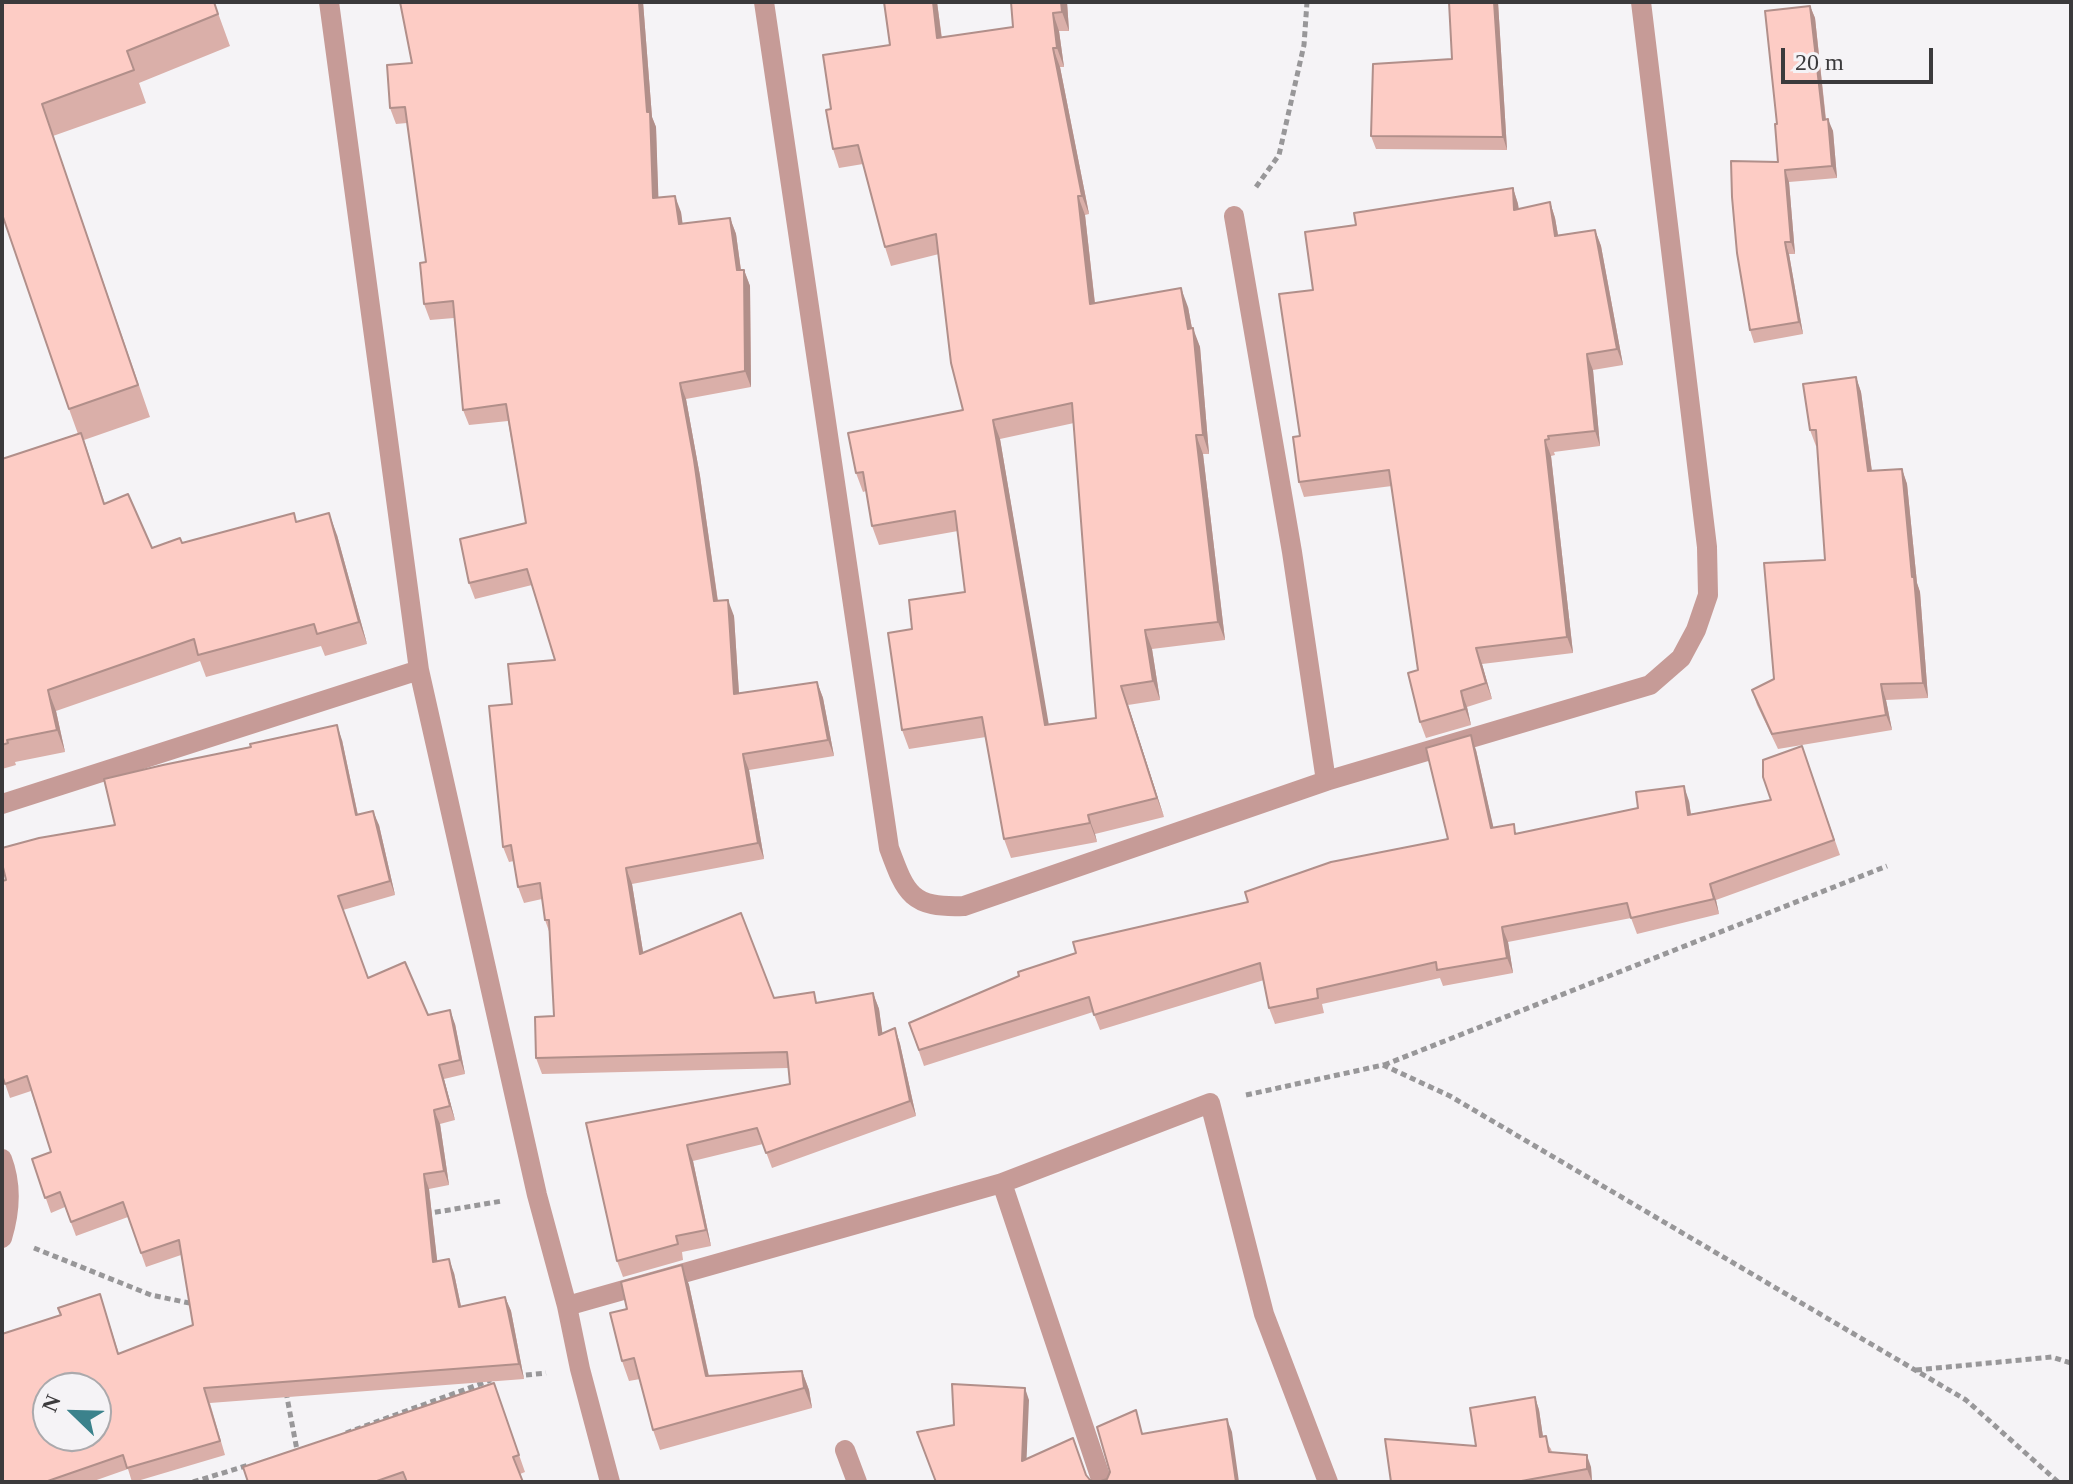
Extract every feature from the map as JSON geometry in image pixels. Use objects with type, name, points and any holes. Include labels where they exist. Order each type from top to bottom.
[{"type":"street","points":[[329,2],[419,670],[537,1195],[610,1482]]},
{"type":"street","points":[[764,2],[889,848],[902,884],[920,901],[938,907],[964,906],[1326,781],[1650,685],[1681,658],[1696,630],[1708,595],[1707,547],[1641,2]]},
{"type":"street","points":[[1234,216],[1292,552],[1326,781]]},
{"type":"street","points":[[2,804],[419,670]]},
{"type":"street","points":[[567,1306],[1002,1183],[1210,1103],[1264,1314],[1328,1482]]},
{"type":"street","points":[[2,1159],[6,1169],[9,1206],[2,1237]]},
{"type":"street","points":[[1002,1183],[1102,1482]]},
{"type":"street","points":[[845,1450],[857,1482]]},
{"type":"path","points":[[1234,216],[1279,155],[1304,45],[1307,2]]},
{"type":"path","points":[[1210,1103],[1383,1065],[1887,866]]},
{"type":"path","points":[[1383,1065],[1450,1096],[1966,1400],[2058,1482]]},
{"type":"path","points":[[413,1216],[537,1195]]},
{"type":"path","points":[[2,1237],[151,1295],[195,1304],[207,1300]]},
{"type":"path","points":[[1915,1370],[2052,1357],[2071,1363]]},
{"type":"path","points":[[509,1376],[580,1369]]},
{"type":"path","points":[[340,1435],[495,1378]]},
{"type":"path","points":[[285,1384],[297,1450],[311,1445]]},
{"type":"path","points":[[193,1482],[252,1464]]},
{"type":"building","points":[[2,2],[214,2],[218,14],[127,51],[134,70],[42,104],[138,385],[69,409],[2,214]]},
{"type":"building","points":[[400,2],[639,2],[647,112],[650,112],[653,198],[675,196],[679,224],[730,218],[737,270],[744,270],[745,371],[680,383],[714,601],[728,600],[734,694],[817,682],[828,740],[743,754],[758,843],[626,868],[640,954],[741,913],[774,998],[814,992],[816,1003],[873,993],[879,1035],[895,1028],[910,1101],[766,1153],[757,1128],[687,1145],[706,1230],[676,1236],[678,1244],[617,1261],[586,1123],[790,1084],[787,1052],[536,1058],[535,1017],[554,1016],[549,920],[545,920],[540,883],[518,887],[511,845],[503,847],[489,706],[512,704],[508,664],[555,660],[527,569],[469,583],[460,539],[526,523],[506,404],[463,410],[453,301],[424,304],[420,263],[426,262],[405,107],[390,108],[387,65],[412,63]]},
{"type":"building","points":[[884,2],[933,2],[937,38],[1013,27],[1011,2],[1061,2],[1062,12],[1053,13],[1057,48],[1053,48],[1082,196],[1078,196],[1090,304],[1181,288],[1188,329],[1193,328],[1203,435],[1196,435],[1218,622],[1145,630],[1153,681],[1121,686],[1157,798],[1088,815],[1090,823],[1004,839],[982,717],[902,730],[888,633],[912,629],[909,600],[965,592],[955,511],[872,526],[863,472],[856,473],[848,433],[963,410],[951,363],[936,234],[885,247],[858,145],[833,149],[826,110],[831,109],[823,55],[890,45]],"holes":[[[1072,403],[1096,718],[1045,725],[993,420]]]},
{"type":"building","points":[[1449,2],[1494,2],[1503,137],[1371,136],[1373,64],[1452,59]]},
{"type":"building","points":[[1810,6],[1823,120],[1828,119],[1832,166],[1785,170],[1791,242],[1785,242],[1799,322],[1750,330],[1737,253],[1731,161],[1778,162],[1765,11]]},
{"type":"building","points":[[1513,188],[1514,210],[1550,202],[1555,236],[1595,230],[1617,349],[1587,354],[1595,431],[1548,436],[1549,439],[1545,440],[1567,637],[1476,648],[1486,683],[1461,691],[1465,709],[1420,722],[1408,673],[1418,670],[1389,470],[1299,482],[1293,437],[1300,436],[1279,294],[1313,290],[1305,232],[1356,225],[1354,213]]},
{"type":"building","points":[[1856,377],[1868,471],[1902,469],[1923,683],[1881,684],[1886,715],[1772,734],[1752,690],[1774,679],[1764,563],[1825,560],[1816,430],[1810,430],[1803,384]]},
{"type":"building","points":[[81,433],[104,504],[128,494],[152,548],[180,538],[182,543],[294,513],[296,522],[329,513],[359,622],[317,634],[314,624],[198,655],[194,639],[48,690],[57,730],[7,740],[8,743],[2,745],[2,459]]},
{"type":"building","points":[[337,725],[356,815],[373,811],[390,881],[338,896],[368,978],[405,962],[428,1015],[450,1010],[460,1060],[439,1065],[450,1106],[434,1110],[444,1171],[424,1174],[433,1262],[449,1259],[459,1307],[505,1297],[519,1364],[204,1388],[220,1441],[127,1468],[123,1455],[45,1482],[2,1482],[2,1334],[61,1315],[58,1308],[100,1294],[118,1354],[193,1325],[179,1240],[141,1253],[123,1202],[71,1222],[60,1192],[45,1198],[32,1159],[51,1152],[27,1076],[5,1084],[2,1075],[2,881],[6,880],[2,848],[39,838],[115,825],[104,779],[251,747],[250,744]]},
{"type":"building","points":[[1471,735],[1491,828],[1514,824],[1515,834],[1638,808],[1636,792],[1684,786],[1688,815],[1771,800],[1763,777],[1763,760],[1802,746],[1834,840],[1710,884],[1714,899],[1631,918],[1627,903],[1502,927],[1507,958],[1437,970],[1436,962],[1317,989],[1318,998],[1269,1008],[1260,963],[1094,1015],[1089,997],[919,1050],[909,1023],[1019,976],[1018,972],[1076,953],[1073,942],[1248,902],[1245,892],[1331,862],[1448,839],[1426,748]]},
{"type":"building","points":[[682,1265],[706,1376],[802,1371],[804,1388],[653,1430],[634,1358],[622,1361],[610,1313],[627,1309],[621,1282]]},
{"type":"building","points":[[494,1383],[519,1455],[513,1457],[523,1482],[407,1482],[403,1472],[374,1482],[248,1482],[243,1467]]},
{"type":"building","points":[[952,1384],[1025,1388],[1022,1461],[1073,1438],[1086,1475],[1094,1482],[936,1482],[917,1432],[954,1425]]},
{"type":"building","points":[[1535,1397],[1540,1437],[1546,1436],[1549,1452],[1587,1455],[1587,1469],[1516,1482],[1391,1482],[1385,1439],[1476,1446],[1470,1408]]},
{"type":"building","points":[[1136,1410],[1142,1434],[1227,1419],[1236,1482],[1098,1482],[1107,1479],[1110,1472],[1097,1427]]}]
